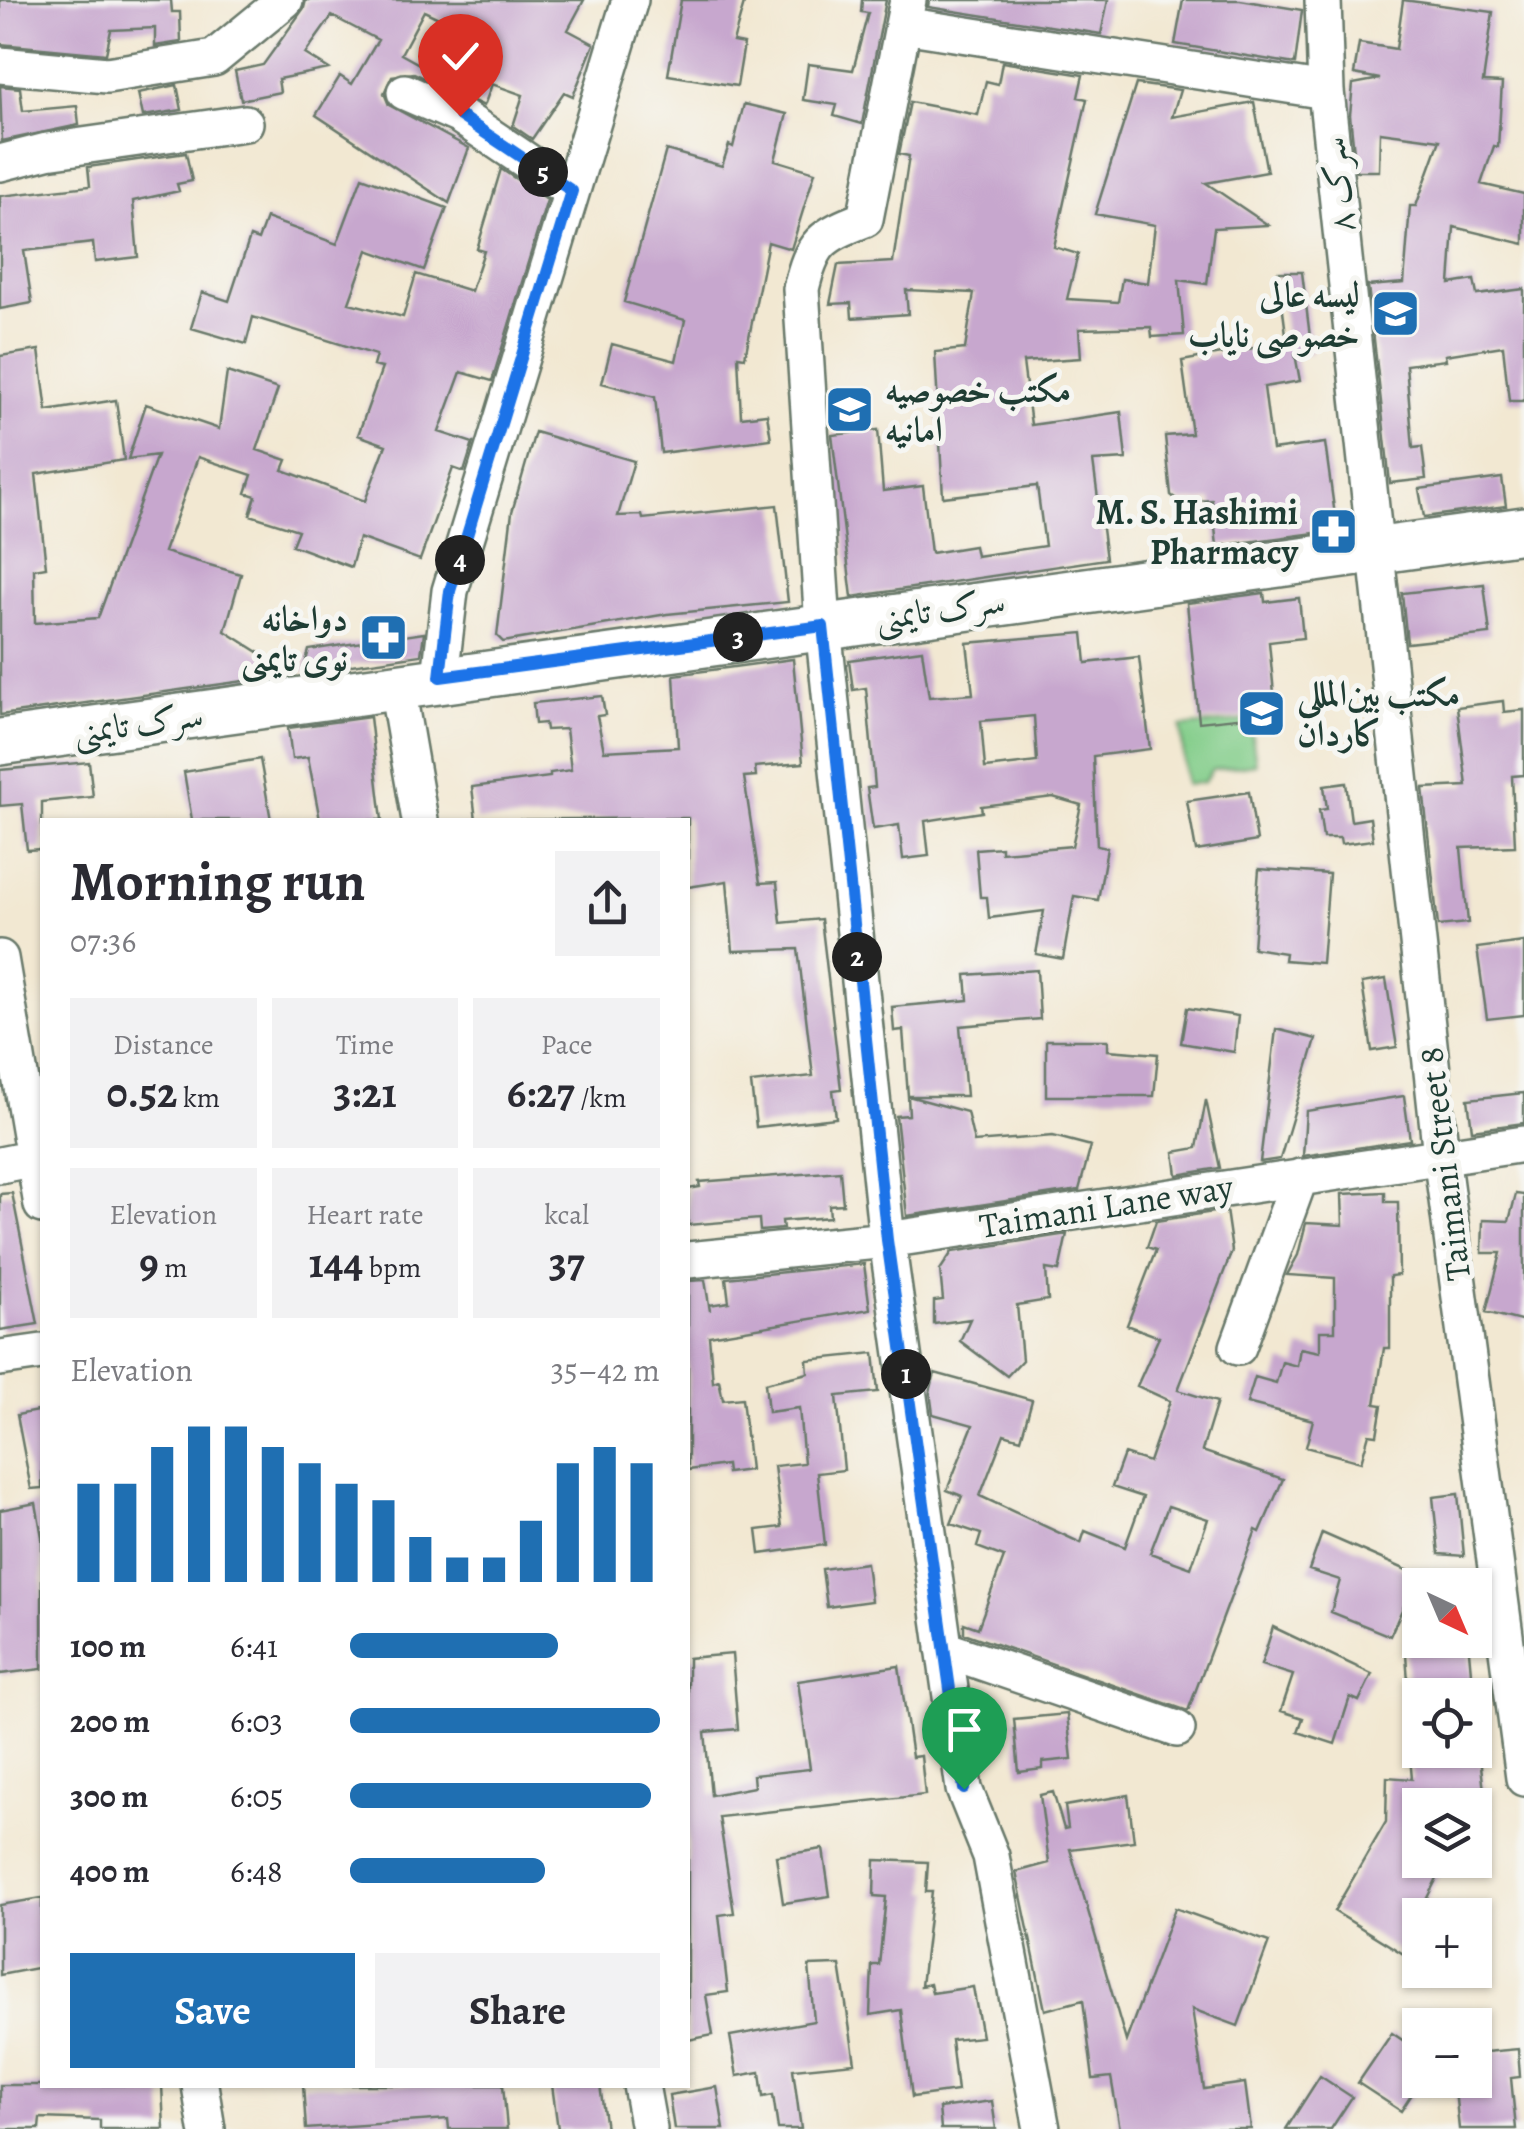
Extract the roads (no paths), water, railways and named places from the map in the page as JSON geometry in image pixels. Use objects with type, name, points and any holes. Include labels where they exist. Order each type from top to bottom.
[{"type":"main road","name":"سرک تایمنی","points":[[0,742],[1524,530]]},
{"type":"street","points":[[0,65],[108,75],[214,58],[286,0]]},
{"type":"street","points":[[420,818],[419,682],[630,0]]},
{"type":"street","name":"سرک ۸","points":[[1323,0],[1326,90],[1377,549]]},
{"type":"street","points":[[1042,2129],[991,1856],[964,1789],[887,1240],[823,626],[801,289],[810,251],[834,231],[865,219],[905,13],[1326,90]]},
{"type":"street","points":[[405,92],[460,116],[572,191]]},
{"type":"street","points":[[0,163],[47,151],[245,123]]},
{"type":"street","name":"Taimani Street 8","points":[[1377,549],[1441,1154],[1524,1778]]},
{"type":"street","points":[[0,958],[40,1192]]},
{"type":"street","name":"Taimani Lane way","points":[[690,1260],[887,1240],[1524,1144]]},
{"type":"street","points":[[0,1165],[35,1158]]},
{"type":"street","points":[[1238,1347],[1300,1177]]},
{"type":"street","points":[[0,1358],[40,1352]]},
{"type":"street","points":[[944,1649],[1177,1730]]},
{"type":"street","points":[[201,2088],[208,2129]]},
{"type":"street","points":[[642,2088],[649,2129]]},
{"type":"place","name":"لیسه عالی خصوصی نایاب","points":[[1395,314]]},
{"type":"place","name":"مکتب خصوصیه امانیه","points":[[850,409]]},
{"type":"place","name":"M. S. Hashimi Pharmacy","points":[[1333,532]]},
{"type":"place","name":"دواخانه نوی تایمنی","points":[[383,638]]},
{"type":"place","name":"مکتب بین‌المللی کاردان","points":[[1262,713]]}]
